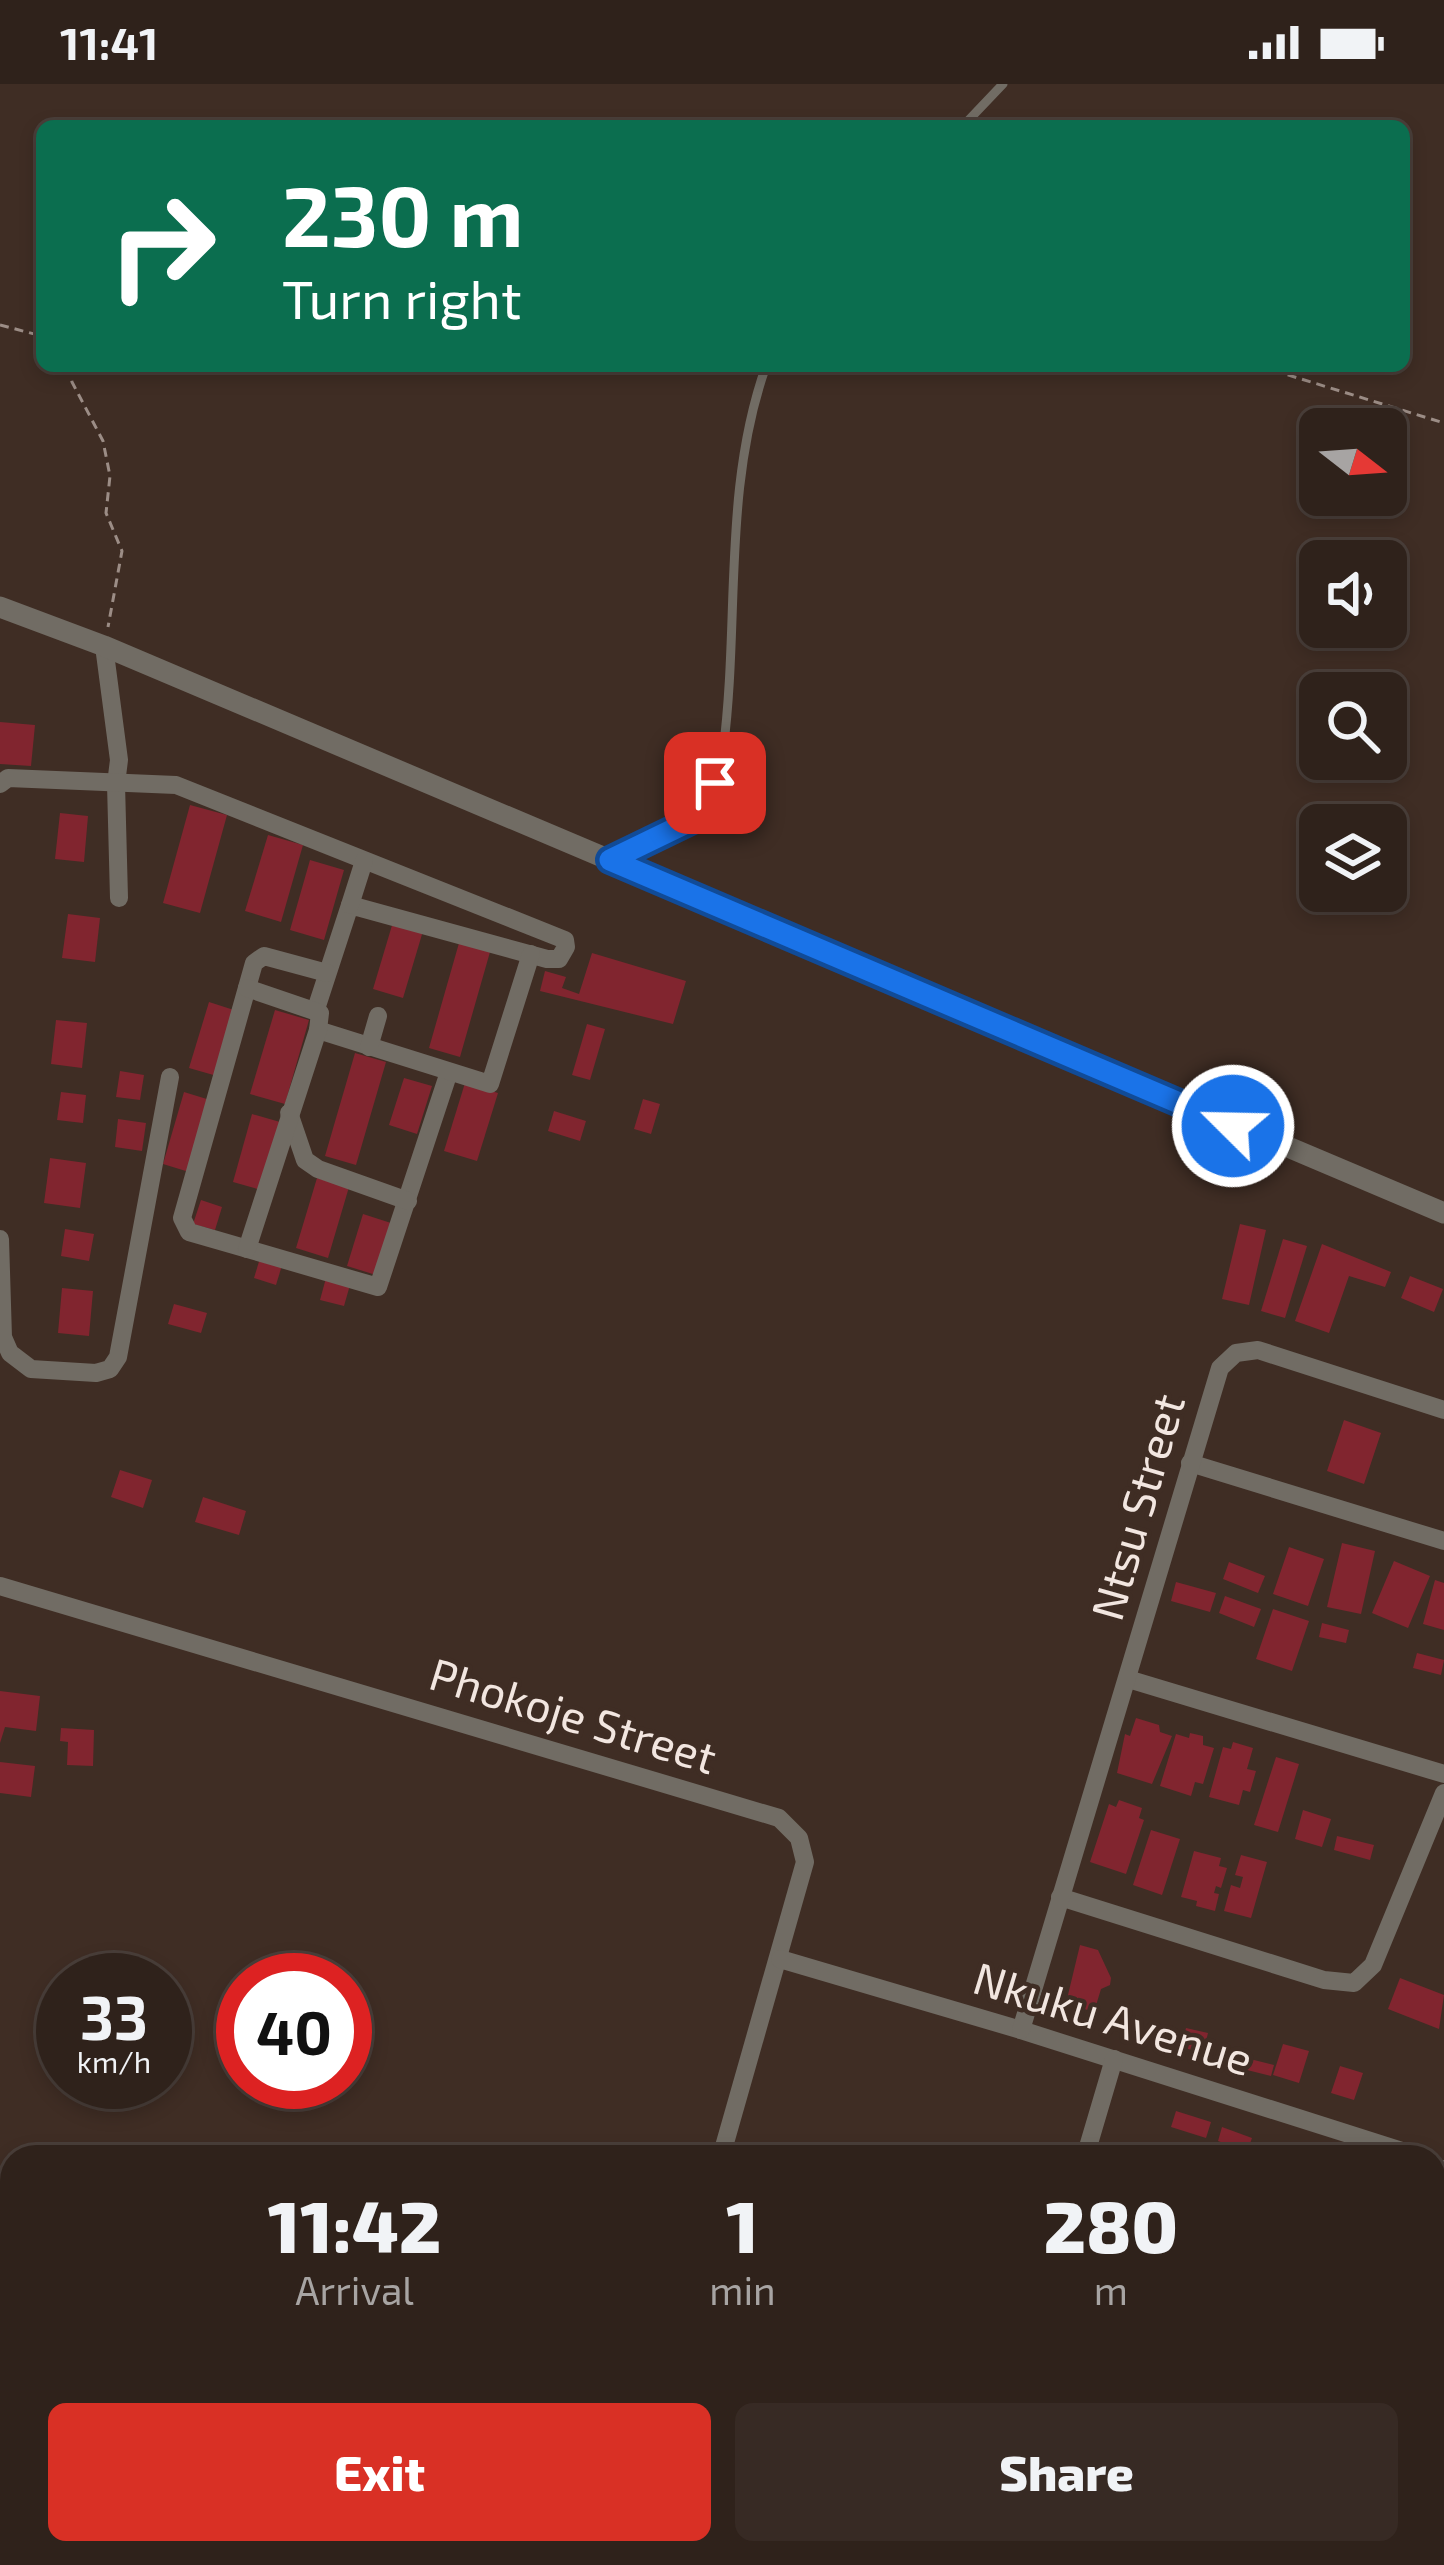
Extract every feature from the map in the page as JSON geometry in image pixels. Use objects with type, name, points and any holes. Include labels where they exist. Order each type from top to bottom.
[{"type":"street","points":[[0,607],[104,646],[1444,1213]]},
{"type":"street","points":[[104,646],[119,760],[119,898]]},
{"type":"street","points":[[0,784],[8,778],[176,785],[565,940],[566,947],[559,958],[531,954],[350,905]]},
{"type":"street","points":[[247,1249],[364,861]]},
{"type":"street","points":[[453,934],[463,900]]},
{"type":"street","points":[[247,988],[369,1047],[490,1084],[531,954]]},
{"type":"street","points":[[327,973],[259,956],[182,1218],[189,1232],[378,1287],[449,1072]]},
{"type":"street","points":[[369,1047],[378,1016]]},
{"type":"street","points":[[0,1239],[3,1336],[10,1354],[31,1369],[96,1373],[110,1369],[118,1357],[170,1077]]},
{"type":"street","points":[[289,1113],[305,1160],[408,1201]]},
{"type":"street","name":"Ntsu Street","points":[[1021,2030],[1220,1367],[1236,1353],[1258,1350],[1444,1410]]},
{"type":"street","points":[[1190,1463],[1444,1541]]},
{"type":"street","name":"Phokoje Street","points":[[0,1586],[779,1818],[799,1838],[805,1862],[726,2145]]},
{"type":"street","points":[[1128,1679],[1444,1774]]},
{"type":"street","points":[[1060,1897],[1324,1980],[1354,1983],[1373,1966],[1444,1793]]},
{"type":"street","name":"Nkuku Avenue","points":[[780,1959],[1383,2145]]},
{"type":"street","points":[[1088,2145],[1114,2060]]},
{"type":"lane","points":[[969,120],[1003,84]]},
{"type":"lane","points":[[610,860],[707,813],[723,753],[737,500],[754,401],[764,372]]},
{"type":"path","points":[[0,325],[36,334]]},
{"type":"path","points":[[70,372],[103,441],[110,476],[106,512],[122,550],[104,646]]},
{"type":"path","points":[[1278,372],[1444,423]]},
{"type":"building","points":[[0,722],[35,725],[31,766],[0,764]]},
{"type":"building","points":[[190,805],[227,815],[200,913],[163,903]]},
{"type":"building","points":[[60,813],[88,816],[84,862],[55,859]]},
{"type":"building","points":[[268,835],[303,845],[281,922],[245,911]]},
{"type":"building","points":[[310,860],[344,870],[324,940],[290,930]]},
{"type":"building","points":[[68,914],[100,918],[95,962],[62,958]]},
{"type":"building","points":[[393,922],[423,931],[403,998],[373,989]]},
{"type":"building","points":[[459,943],[490,952],[460,1057],[429,1048]]},
{"type":"building","points":[[592,953],[686,981],[673,1024],[540,991],[545,971],[566,977],[562,988],[579,994]]},
{"type":"building","points":[[209,1002],[237,1011],[217,1076],[189,1068]]},
{"type":"building","points":[[275,1010],[309,1020],[285,1104],[250,1094]]},
{"type":"building","points":[[56,1020],[87,1023],[82,1068],[51,1064]]},
{"type":"building","points":[[587,1024],[605,1029],[590,1080],[572,1075]]},
{"type":"building","points":[[355,1053],[386,1062],[356,1165],[325,1156]]},
{"type":"building","points":[[120,1071],[144,1075],[140,1100],[116,1097]]},
{"type":"building","points":[[404,1078],[432,1086],[417,1134],[389,1125]]},
{"type":"building","points":[[465,1083],[498,1093],[477,1161],[444,1151]]},
{"type":"building","points":[[61,1092],[86,1095],[83,1123],[57,1120]]},
{"type":"building","points":[[184,1092],[210,1100],[189,1172],[163,1164]]},
{"type":"building","points":[[643,1099],[660,1104],[651,1134],[634,1129]]},
{"type":"building","points":[[554,1111],[586,1121],[580,1141],[548,1131]]},
{"type":"building","points":[[252,1114],[280,1122],[261,1190],[233,1182]]},
{"type":"building","points":[[118,1119],[146,1123],[142,1151],[115,1147]]},
{"type":"building","points":[[50,1158],[86,1163],[80,1208],[44,1203]]},
{"type":"building","points":[[317,1178],[349,1187],[328,1258],[296,1248]]},
{"type":"building","points":[[201,1200],[222,1207],[215,1230],[193,1224]]},
{"type":"building","points":[[363,1214],[391,1223],[376,1275],[347,1266]]},
{"type":"building","points":[[1240,1224],[1266,1230],[1249,1305],[1222,1299]]},
{"type":"building","points":[[65,1229],[94,1234],[89,1261],[61,1256]]},
{"type":"building","points":[[1283,1239],[1307,1246],[1285,1318],[1261,1311]]},
{"type":"building","points":[[1322,1244],[1391,1272],[1385,1287],[1349,1276],[1329,1333],[1295,1321]]},
{"type":"building","points":[[261,1255],[283,1262],[276,1285],[254,1278]]},
{"type":"building","points":[[1410,1276],[1443,1289],[1434,1312],[1401,1298]]},
{"type":"building","points":[[326,1278],[350,1285],[344,1306],[320,1300]]},
{"type":"building","points":[[62,1288],[93,1291],[89,1336],[58,1333]]},
{"type":"building","points":[[174,1304],[207,1313],[201,1333],[168,1324]]},
{"type":"building","points":[[1344,1420],[1381,1433],[1364,1484],[1327,1471]]},
{"type":"building","points":[[120,1470],[152,1480],[143,1508],[111,1497]]},
{"type":"building","points":[[203,1497],[246,1511],[239,1535],[195,1522]]},
{"type":"building","points":[[1342,1543],[1375,1551],[1361,1614],[1327,1607]]},
{"type":"building","points":[[1289,1547],[1324,1559],[1308,1606],[1273,1594]]},
{"type":"building","points":[[1394,1561],[1430,1576],[1408,1628],[1372,1613]]},
{"type":"building","points":[[1229,1562],[1265,1576],[1258,1593],[1223,1579]]},
{"type":"building","points":[[1435,1580],[1444,1583],[1444,1630],[1423,1624]]},
{"type":"building","points":[[1176,1582],[1216,1593],[1210,1612],[1171,1601]]},
{"type":"building","points":[[1225,1596],[1261,1609],[1254,1627],[1219,1613]]},
{"type":"building","points":[[1273,1609],[1309,1621],[1292,1671],[1256,1659]]},
{"type":"building","points":[[1322,1623],[1349,1630],[1346,1643],[1319,1637]]},
{"type":"building","points":[[1417,1653],[1444,1660],[1441,1675],[1413,1668]]},
{"type":"building","points":[[0,1691],[40,1696],[36,1731],[5,1727],[0,1743]]},
{"type":"building","points":[[1136,1718],[1159,1725],[1160,1732],[1172,1736],[1152,1784],[1117,1773],[1125,1734],[1130,1736]]},
{"type":"building","points":[[61,1728],[94,1730],[93,1766],[67,1765],[68,1742],[60,1741]]},
{"type":"building","points":[[1190,1733],[1203,1736],[1203,1745],[1214,1748],[1203,1784],[1195,1782],[1191,1796],[1160,1786],[1176,1734],[1189,1738]]},
{"type":"building","points":[[1233,1742],[1253,1748],[1247,1769],[1256,1771],[1250,1792],[1243,1790],[1239,1805],[1209,1797],[1223,1747],[1231,1749]]},
{"type":"building","points":[[1276,1757],[1299,1764],[1278,1832],[1254,1825]]},
{"type":"building","points":[[0,1762],[35,1766],[31,1797],[0,1793]]},
{"type":"building","points":[[1119,1800],[1142,1808],[1139,1818],[1144,1820],[1126,1874],[1090,1862],[1109,1804],[1116,1807]]},
{"type":"building","points":[[1303,1810],[1331,1819],[1322,1847],[1295,1839]]},
{"type":"building","points":[[1151,1830],[1180,1839],[1162,1895],[1133,1885]]},
{"type":"building","points":[[1337,1836],[1374,1845],[1370,1860],[1334,1850]]},
{"type":"building","points":[[1194,1851],[1221,1858],[1219,1866],[1227,1868],[1221,1888],[1216,1886],[1214,1893],[1219,1894],[1215,1911],[1181,1897]]},
{"type":"building","points":[[1241,1855],[1267,1862],[1251,1918],[1224,1911],[1231,1885],[1240,1888],[1243,1877],[1235,1875]]},
{"type":"building","points":[[1080,1945],[1098,1950],[1111,1978],[1110,1985],[1101,1989],[1094,2012],[1067,1999]]},
{"type":"building","points":[[1400,1978],[1444,1995],[1439,2029],[1388,2009]]},
{"type":"building","points":[[1186,2028],[1208,2033],[1203,2053],[1181,2047]]},
{"type":"building","points":[[1283,2044],[1309,2051],[1299,2083],[1273,2075]]},
{"type":"building","points":[[1238,2056],[1274,2065],[1271,2076],[1235,2067]]},
{"type":"building","points":[[1340,2066],[1363,2073],[1354,2100],[1331,2093]]},
{"type":"building","points":[[1176,2111],[1211,2122],[1206,2138],[1171,2127]]},
{"type":"building","points":[[1222,2127],[1252,2138],[1250,2145],[1218,2141]]},
{"type":"route","points":[[715,783],[707,813],[610,860],[1233,1126]]}]
